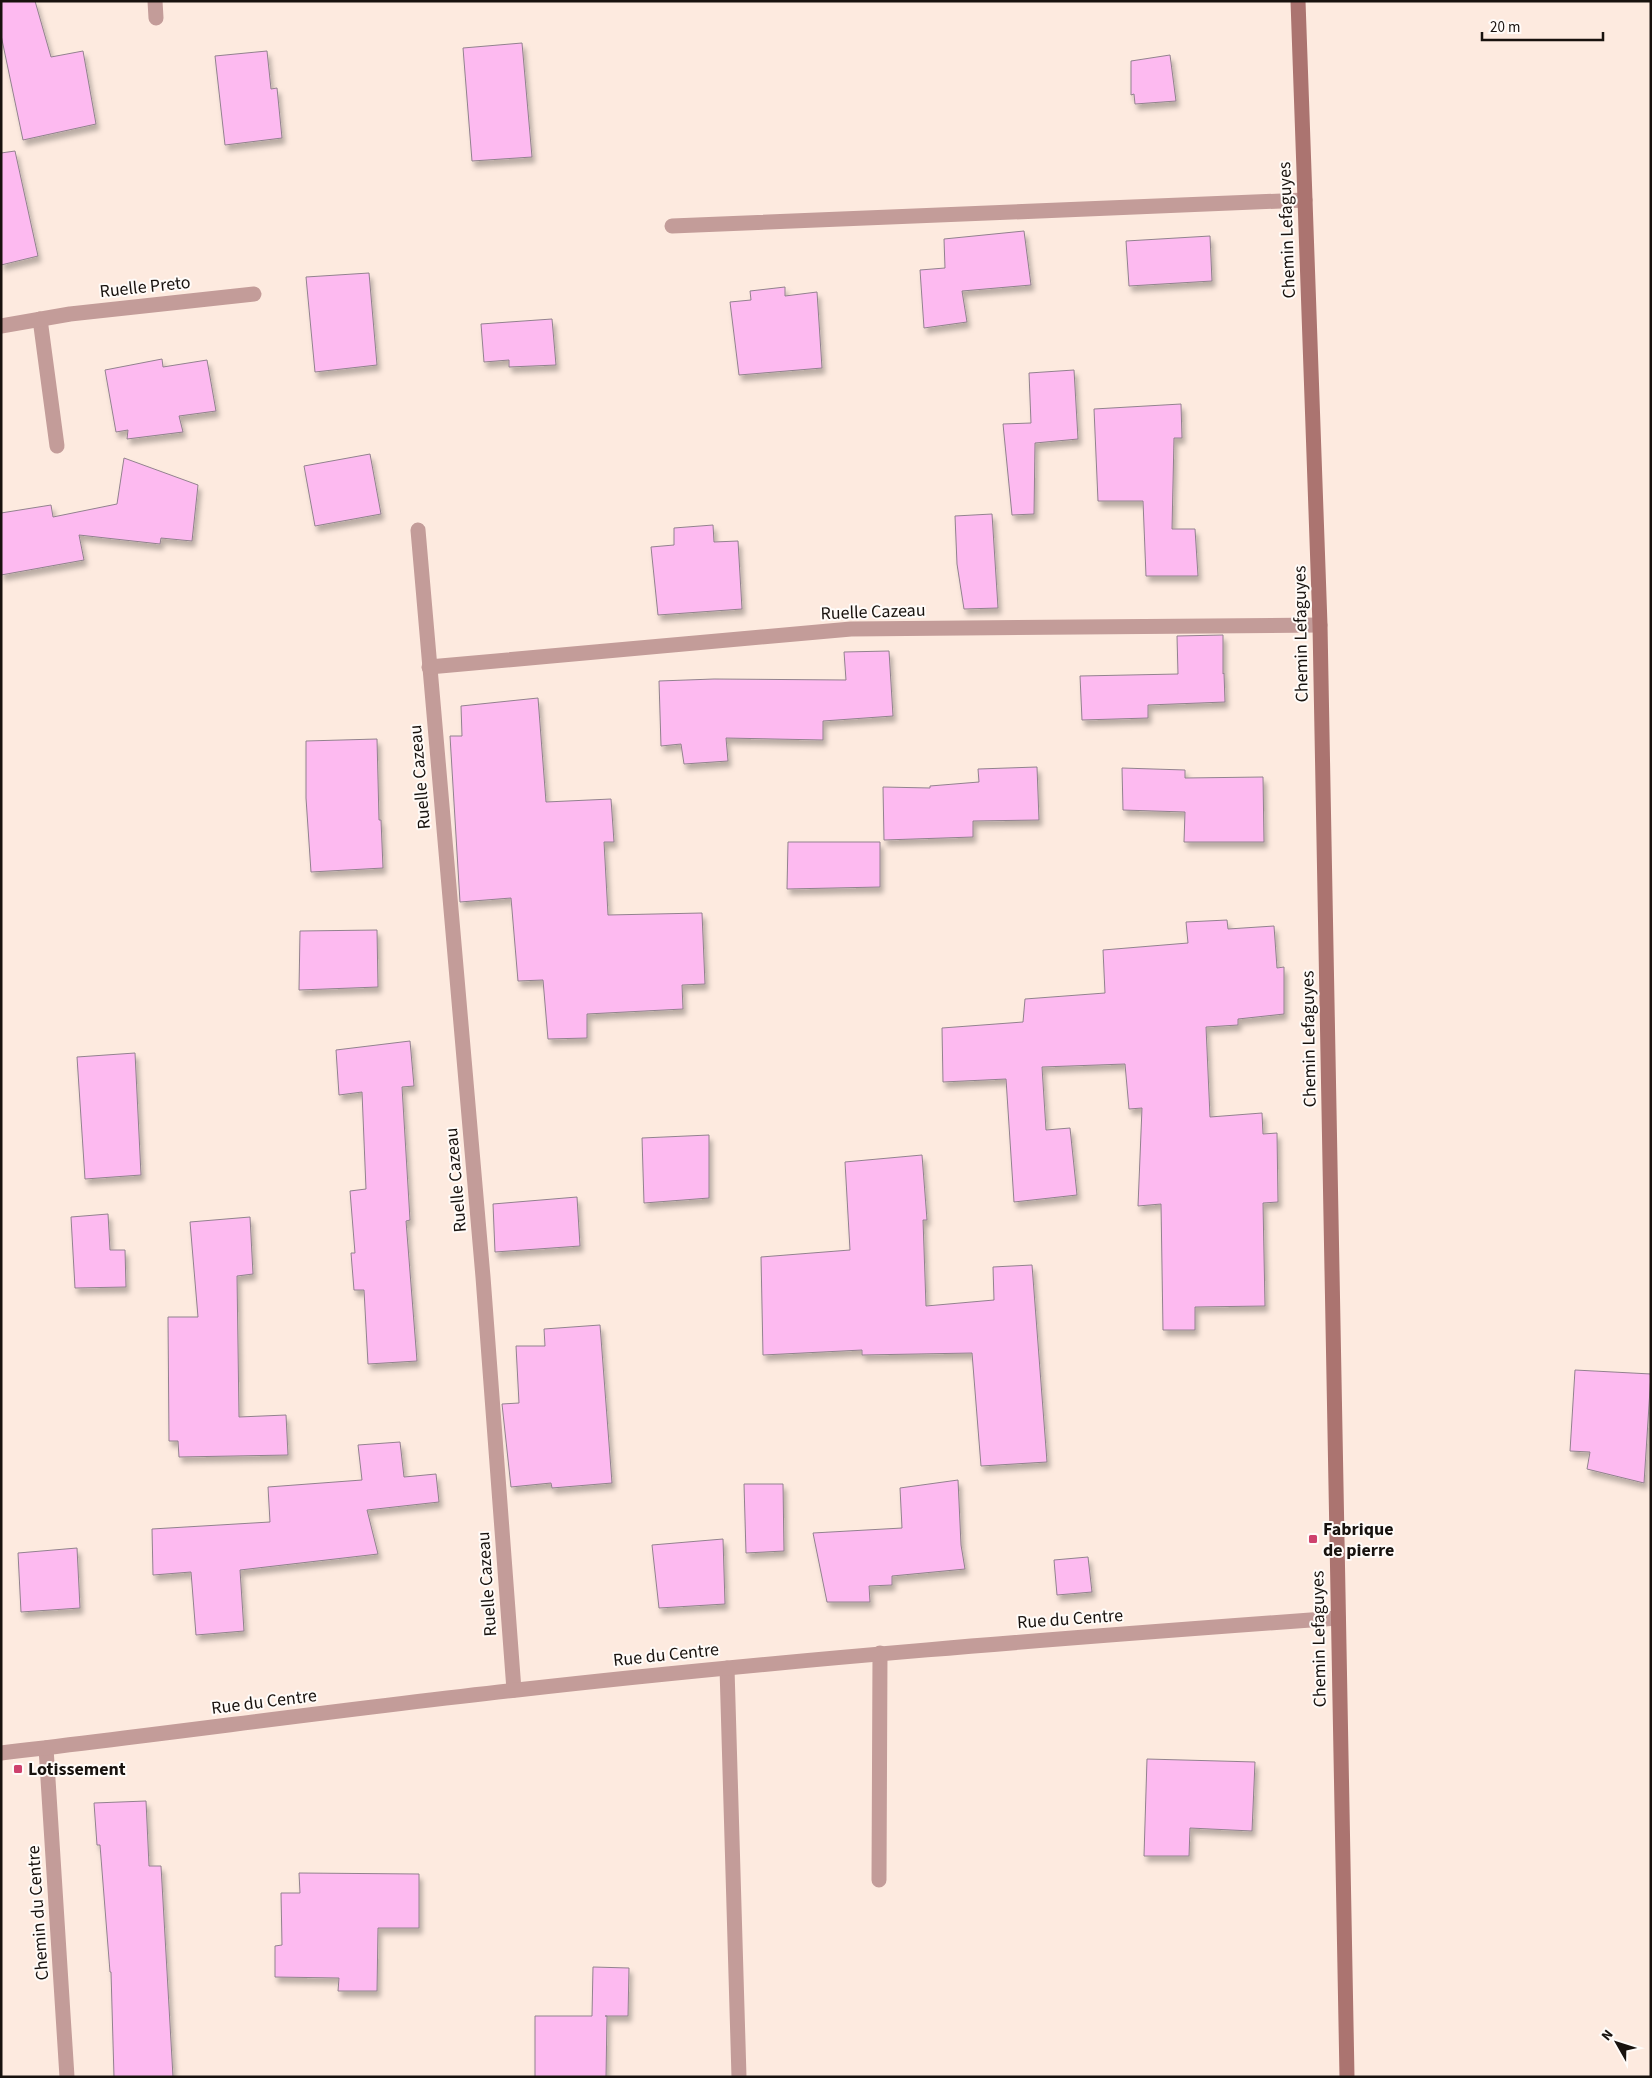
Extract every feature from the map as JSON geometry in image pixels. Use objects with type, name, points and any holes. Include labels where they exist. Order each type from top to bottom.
[{"type":"main road","name":"Chemin Lefaguyes","points":[[1298,1],[1320,625],[1347,2077]]},
{"type":"street","points":[[155,1],[156,18]]},
{"type":"street","points":[[672,226],[1305,200]]},
{"type":"street","name":"Ruelle Preto","points":[[1,326],[70,314],[254,294]]},
{"type":"street","points":[[40,319],[57,446]]},
{"type":"street","name":"Ruelle Cazeau","points":[[418,530],[481,1257],[514,1690]]},
{"type":"street","name":"Ruelle Cazeau","points":[[429,667],[851,629],[1320,625]]},
{"type":"street","name":"Rue du Centre","points":[[1,1752],[514,1690],[727,1668],[880,1653],[1338,1618]]},
{"type":"street","points":[[879,1880],[880,1653]]},
{"type":"street","points":[[727,1668],[739,2077]]},
{"type":"street","name":"Chemin du Centre","points":[[46,1748],[67,2077]]},
{"type":"building","points":[[1,1],[35,1],[51,57],[83,51],[96,124],[23,140],[1,35]]},
{"type":"building","points":[[522,43],[532,157],[472,161],[463,48]]},
{"type":"building","points":[[267,51],[271,89],[277,88],[282,138],[225,145],[215,56]]},
{"type":"building","points":[[1170,55],[1176,101],[1135,104],[1134,94],[1131,95],[1131,61]]},
{"type":"building","points":[[15,151],[38,256],[1,265],[1,153]]},
{"type":"building","points":[[1024,231],[1031,285],[962,291],[967,322],[924,328],[920,270],[945,268],[944,239]]},
{"type":"building","points":[[1210,236],[1212,281],[1129,286],[1126,241]]},
{"type":"building","points":[[369,273],[377,365],[315,372],[306,277]]},
{"type":"building","points":[[785,287],[785,296],[817,292],[822,368],[739,375],[730,302],[751,300],[750,291]]},
{"type":"building","points":[[552,319],[556,365],[509,367],[509,360],[484,362],[481,324]]},
{"type":"building","points":[[162,359],[163,367],[207,360],[216,411],[179,416],[183,432],[127,439],[128,430],[116,432],[105,370]]},
{"type":"building","points":[[1074,370],[1078,439],[1035,443],[1034,514],[1012,515],[1003,424],[1031,423],[1029,373]]},
{"type":"building","points":[[1181,404],[1182,438],[1174,438],[1172,529],[1195,529],[1198,576],[1146,576],[1143,501],[1098,501],[1094,409]]},
{"type":"building","points":[[370,454],[381,514],[315,526],[304,466]]},
{"type":"building","points":[[124,458],[198,485],[192,541],[161,538],[160,544],[79,535],[84,560],[1,575],[1,513],[51,505],[53,517],[117,504]]},
{"type":"building","points":[[992,514],[998,608],[964,609],[957,564],[955,516]]},
{"type":"building","points":[[713,525],[714,542],[738,541],[742,609],[658,615],[651,547],[674,545],[674,528]]},
{"type":"building","points":[[1223,635],[1225,702],[1148,705],[1148,718],[1082,720],[1080,676],[1178,674],[1177,636]]},
{"type":"building","points":[[889,651],[893,716],[823,721],[823,740],[726,738],[728,761],[684,764],[681,744],[661,746],[659,681],[714,679],[846,680],[844,652]]},
{"type":"building","points":[[538,698],[546,802],[611,799],[614,842],[604,842],[608,915],[702,913],[705,984],[682,985],[683,1009],[587,1014],[587,1038],[548,1039],[543,980],[518,981],[511,898],[460,902],[450,736],[462,736],[461,706]]},
{"type":"building","points":[[377,739],[379,820],[381,820],[383,868],[311,872],[306,798],[306,741]]},
{"type":"building","points":[[1037,767],[1039,820],[973,821],[973,837],[884,840],[883,787],[930,788],[930,786],[979,782],[978,769]]},
{"type":"building","points":[[1122,768],[1185,770],[1185,778],[1263,777],[1264,842],[1184,842],[1185,812],[1123,810]]},
{"type":"building","points":[[788,842],[880,842],[880,887],[787,889]]},
{"type":"building","points":[[1227,920],[1228,929],[1274,926],[1277,968],[1284,967],[1284,1014],[1238,1019],[1238,1025],[1206,1027],[1210,1117],[1262,1113],[1263,1134],[1277,1133],[1278,1202],[1263,1203],[1265,1306],[1195,1307],[1195,1330],[1163,1330],[1161,1204],[1138,1206],[1142,1108],[1129,1109],[1125,1064],[1042,1067],[1046,1130],[1070,1128],[1077,1195],[1014,1202],[1006,1079],[943,1082],[942,1028],[1023,1022],[1025,999],[1105,993],[1103,950],[1188,943],[1186,922]]},
{"type":"building","points":[[377,930],[378,987],[299,990],[300,931]]},
{"type":"building","points":[[410,1041],[414,1086],[402,1087],[410,1220],[406,1221],[417,1361],[368,1364],[364,1290],[354,1290],[351,1253],[355,1253],[350,1191],[366,1189],[362,1092],[339,1095],[336,1050]]},
{"type":"building","points":[[135,1053],[141,1175],[85,1179],[77,1057]]},
{"type":"building","points":[[709,1135],[709,1198],[644,1203],[642,1138]]},
{"type":"building","points":[[922,1155],[927,1220],[923,1220],[926,1306],[994,1300],[993,1267],[1032,1265],[1047,1462],[981,1466],[972,1353],[862,1355],[862,1350],[763,1355],[761,1257],[850,1250],[845,1162]]},
{"type":"building","points":[[577,1197],[580,1246],[495,1252],[493,1204]]},
{"type":"building","points":[[108,1214],[110,1250],[125,1250],[126,1287],[75,1288],[71,1217]]},
{"type":"building","points":[[250,1217],[253,1274],[237,1276],[239,1417],[286,1415],[288,1455],[179,1457],[178,1441],[169,1441],[168,1317],[198,1317],[190,1222]]},
{"type":"building","points":[[600,1325],[612,1483],[552,1488],[551,1483],[511,1487],[502,1404],[519,1403],[516,1346],[545,1346],[544,1329]]},
{"type":"building","points":[[1575,1370],[1651,1374],[1644,1483],[1587,1469],[1590,1452],[1570,1451]]},
{"type":"building","points":[[400,1442],[404,1477],[436,1474],[439,1502],[367,1510],[378,1554],[240,1570],[244,1631],[196,1635],[191,1572],[153,1575],[152,1529],[270,1522],[268,1487],[362,1480],[358,1445]]},
{"type":"building","points":[[958,1480],[961,1545],[965,1569],[892,1576],[892,1585],[869,1586],[870,1602],[827,1602],[813,1533],[902,1528],[900,1488]]},
{"type":"building","points":[[744,1484],[783,1484],[784,1551],[746,1553]]},
{"type":"building","points":[[723,1539],[725,1604],[659,1608],[652,1545]]},
{"type":"building","points":[[77,1548],[80,1608],[21,1612],[18,1553]]},
{"type":"building","points":[[1088,1557],[1092,1592],[1057,1595],[1054,1560]]},
{"type":"building","points":[[1147,1759],[1255,1762],[1252,1831],[1190,1828],[1189,1856],[1144,1856]]},
{"type":"building","points":[[146,1801],[149,1866],[161,1866],[173,2077],[114,2077],[111,1972],[100,1845],[97,1845],[94,1803]]},
{"type":"building","points":[[299,1873],[419,1874],[419,1928],[378,1928],[377,1991],[338,1991],[339,1978],[275,1977],[275,1946],[282,1945],[281,1893],[300,1893]]},
{"type":"building","points":[[593,1967],[629,1968],[628,2016],[607,2016],[606,2077],[535,2077],[535,2016],[592,2016]]},
{"type":"place","name":"Fabrique de pierre","points":[[1313,1539]]},
{"type":"place","name":"Lotissement","points":[[18,1769]]}]
